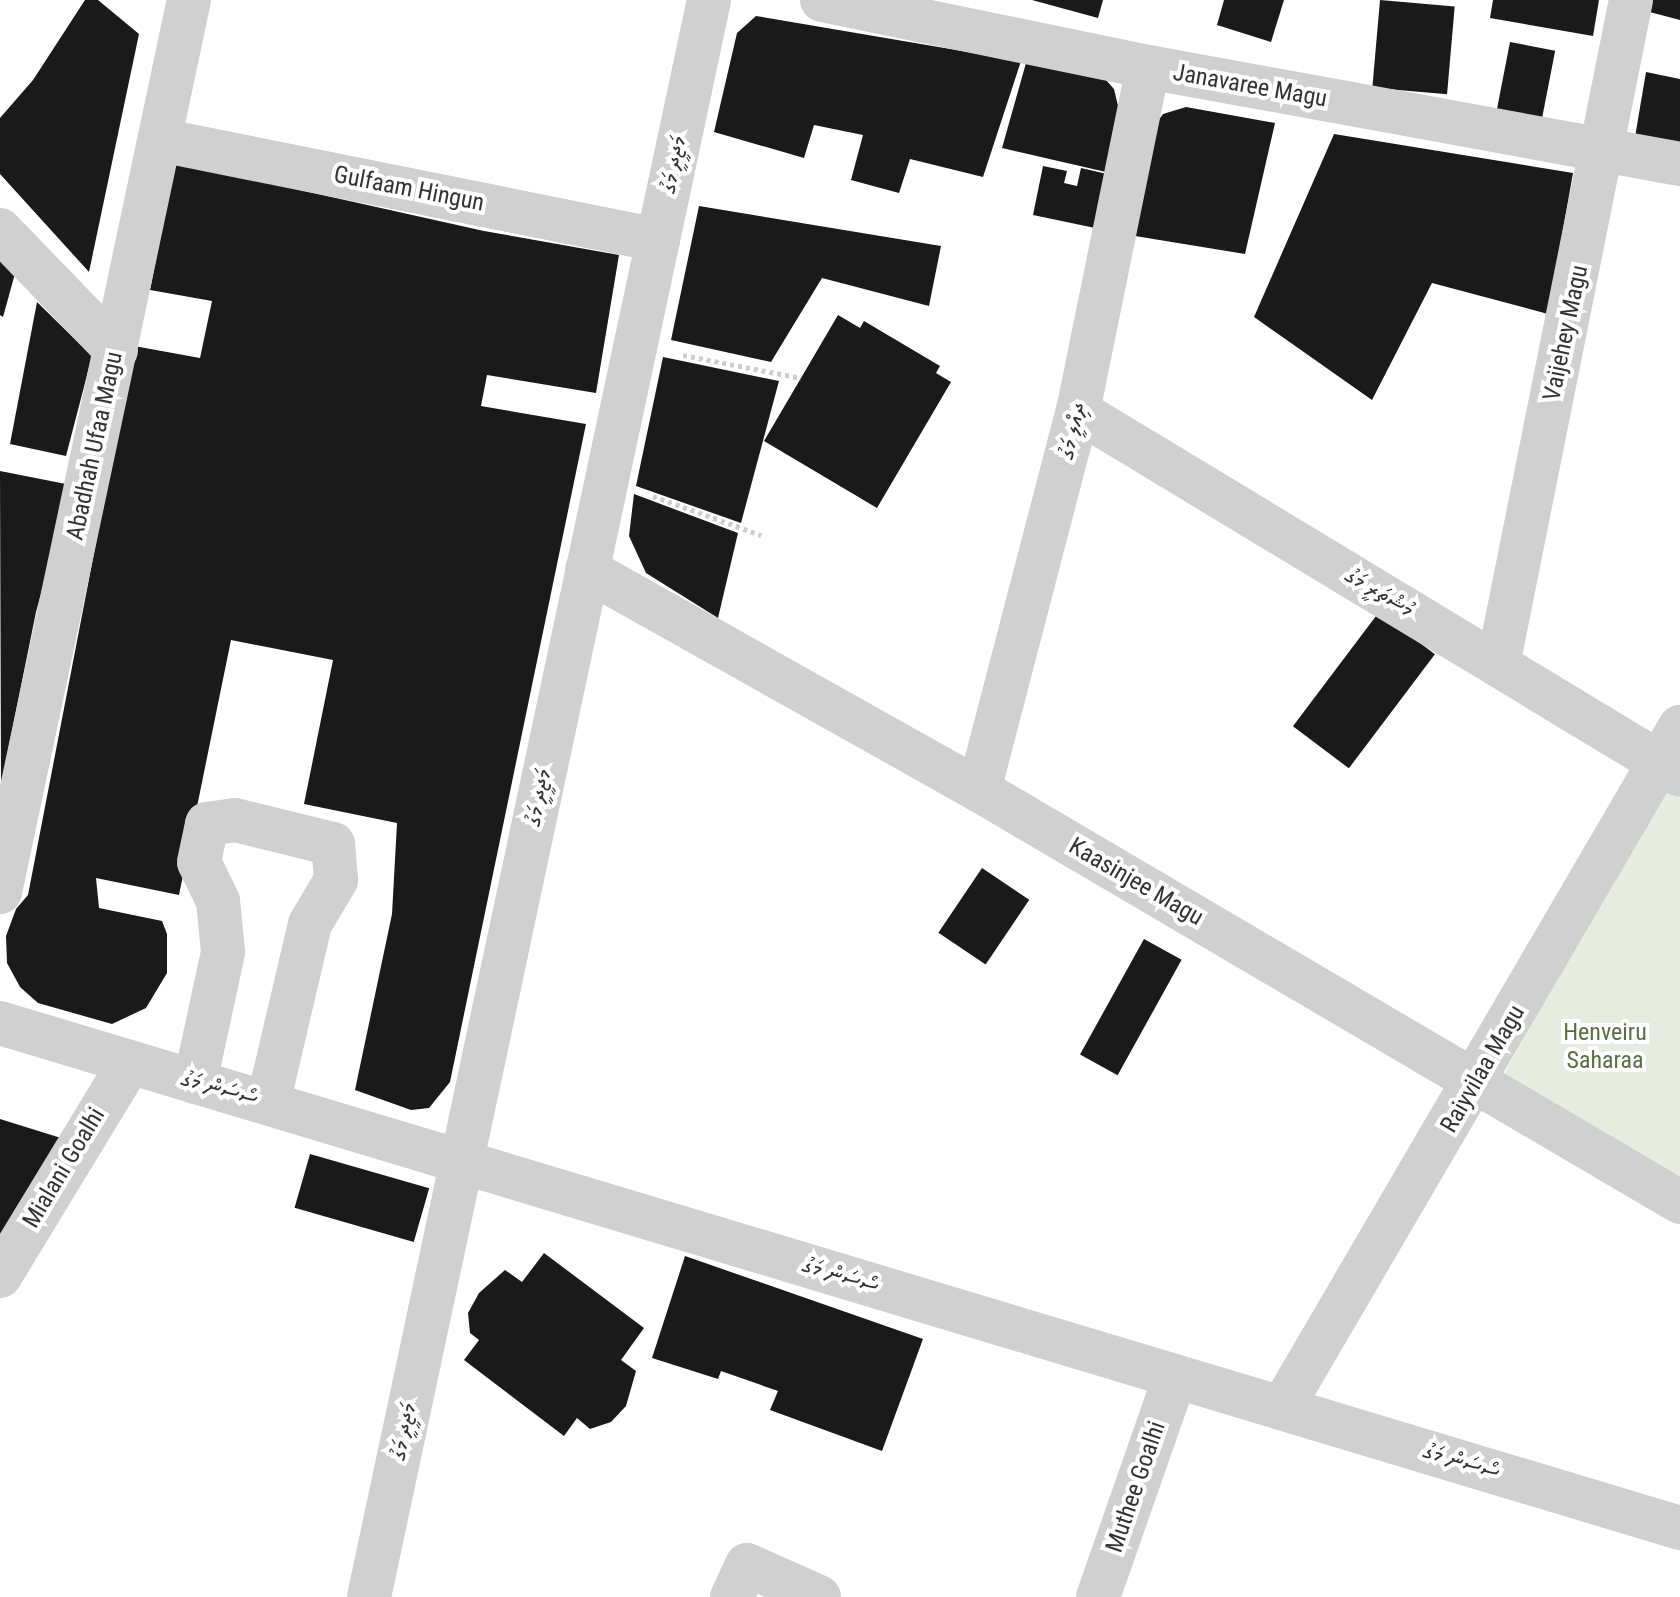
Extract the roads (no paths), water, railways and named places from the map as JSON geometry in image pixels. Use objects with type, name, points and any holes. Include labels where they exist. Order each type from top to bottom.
[{"type":"street","name":"މަޖީދީ މަގު","points":[[369,1597],[709,0]]},
{"type":"street","name":"Janavaree Magu","points":[[822,0],[1148,67],[1680,164]]},
{"type":"street","name":"Vaijehey Magu","points":[[1498,665],[1631,0]]},
{"type":"street","name":"Abadhah Ufaa Magu","points":[[0,892],[160,140],[175,8]]},
{"type":"street","name":"ދިއްލީ މަގު","points":[[979,790],[1078,411],[1148,67]]},
{"type":"street","name":"Gulfaam Hingun","points":[[160,140],[658,240]]},
{"type":"street","points":[[0,230],[116,350]]},
{"type":"street","name":"މުޝްތަރީ މަގު","points":[[1078,411],[1498,665],[1673,755]]},
{"type":"street","name":"Kaasinjee Magu","points":[[587,570],[979,790],[1680,1202]]},
{"type":"street","name":"Raiyvilaa Magu","points":[[1282,1408],[1673,755]]},
{"type":"street","points":[[195,1082],[223,952],[218,901],[199,862],[207,824],[235,820],[333,844],[336,880],[310,924],[268,1103]]},
{"type":"street","name":"ސޯސަން މަގު","points":[[0,1023],[1680,1528]]},
{"type":"street","name":"Mialani Goalhi","points":[[0,1276],[130,1062]]},
{"type":"street","name":"Muthee Goalhi","points":[[1098,1597],[1175,1377]]},
{"type":"street","points":[[732,1597],[747,1565],[819,1597]]},
{"type":"park label","name":"Henveiru Saharaa","points":[[1605,1047]]}]
